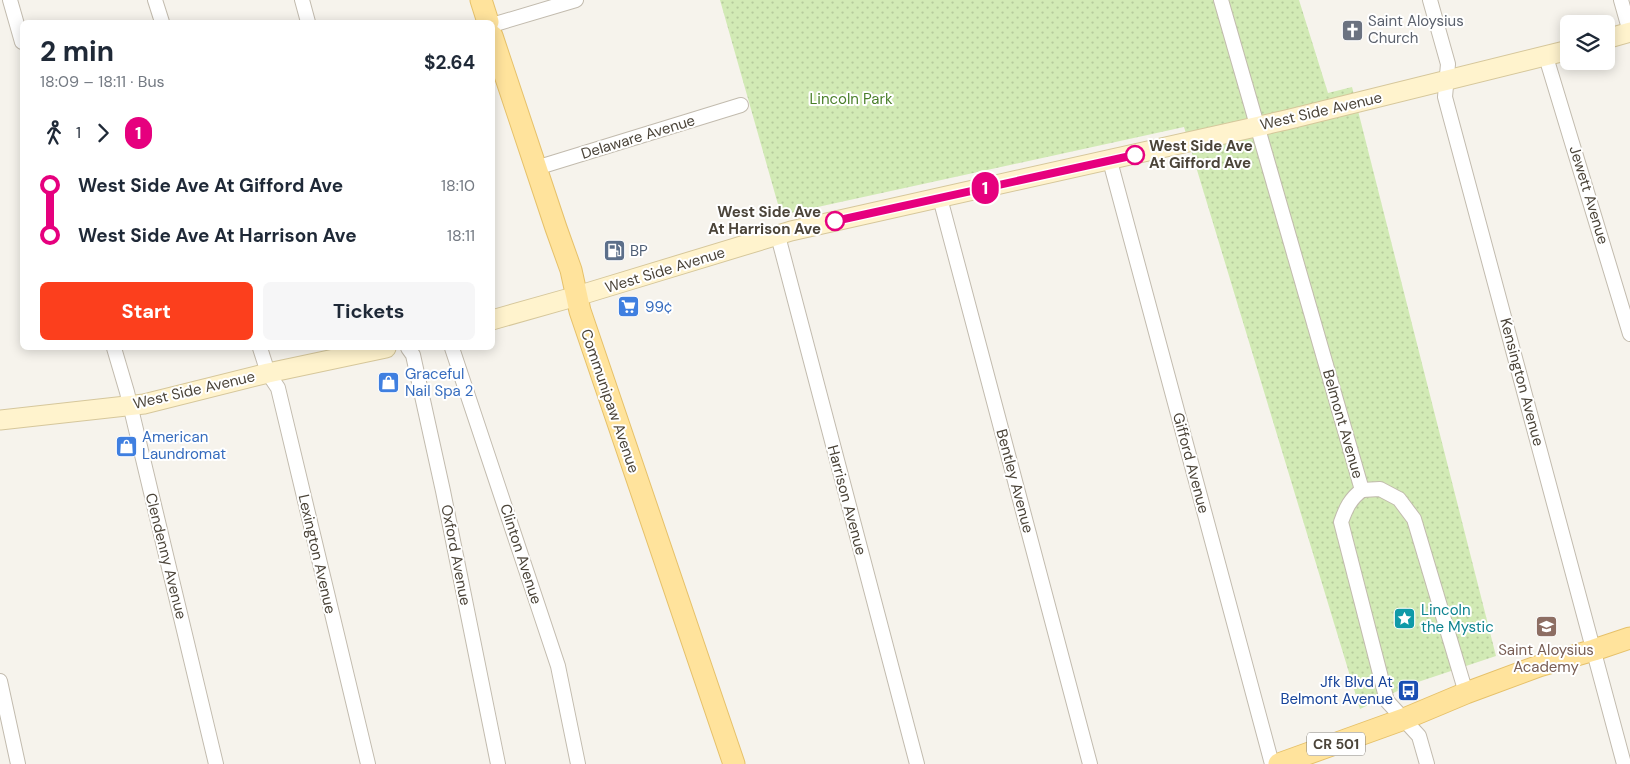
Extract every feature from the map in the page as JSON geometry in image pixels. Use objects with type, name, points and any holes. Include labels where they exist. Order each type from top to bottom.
[{"type":"main road","points":[[480,0],[487,20]]},
{"type":"main road","points":[[1615,36],[1630,32]]},
{"type":"main road","name":"Communipaw Avenue","points":[[495,45],[571,270],[580,311],[734,764]]},
{"type":"main road","name":"West Side Avenue","points":[[495,319],[791,231],[1110,161],[1560,53]]},
{"type":"main road","name":"West Side Avenue","points":[[0,420],[144,404],[268,373],[377,350]]},
{"type":"main road","name":"CR 501","points":[[1278,764],[1404,719],[1466,693],[1539,666],[1630,638]]},
{"type":"street","points":[[10,0],[20,35]]},
{"type":"street","points":[[155,0],[161,20]]},
{"type":"street","points":[[302,0],[307,20]]},
{"type":"street","points":[[495,24],[576,0]]},
{"type":"street","points":[[1221,0],[1258,126]]},
{"type":"street","name":"Kensington Avenue","points":[[1430,0],[1448,64],[1445,97],[1624,764]]},
{"type":"street","points":[[1621,0],[1630,32]]},
{"type":"street","name":"Jewett Avenue","points":[[1546,57],[1630,334]]},
{"type":"street","name":"Delaware Avenue","points":[[536,168],[741,105]]},
{"type":"street","name":"Belmont Avenue","points":[[1258,126],[1362,490],[1352,497],[1345,509],[1341,522],[1386,701],[1419,736],[1427,764]]},
{"type":"street","name":"Gifford Avenue","points":[[1110,161],[1272,764]]},
{"type":"street","name":"Bentley Avenue","points":[[940,198],[1090,764]]},
{"type":"street","name":"Harrison Avenue","points":[[778,236],[917,764]]},
{"type":"street","name":"Clendenny Avenue","points":[[115,350],[216,764]]},
{"type":"street","name":"Lexington Avenue","points":[[261,350],[268,373],[278,388],[368,764]]},
{"type":"street","name":"Oxford Avenue","points":[[409,350],[413,355],[443,491],[498,764]]},
{"type":"street","name":"Clinton Avenue","points":[[453,350],[558,666],[578,764]]},
{"type":"street","points":[[1362,490],[1380,488],[1399,499],[1414,519],[1466,693]]},
{"type":"street","points":[[0,680],[18,764]]},
{"type":"green space","name":"Lincoln Park","points":[[720,0],[1299,0],[1328,93],[1352,87],[1496,656],[1412,684],[1360,709],[1184,127],[781,215]]},
{"type":"bus line","name":"1","points":[[835,221],[1135,155]]},
{"type":"place","name":"Saint Aloysius Church","points":[[1352,30]]},
{"type":"place","name":"West Side Ave At Gifford Ave","points":[[1135,155]]},
{"type":"place","name":"West Side Ave At Harrison Ave","points":[[835,221]]},
{"type":"place","name":"BP","points":[[614,251]]},
{"type":"place","name":"99¢","points":[[629,307]]},
{"type":"place","name":"Graceful Nail Spa 2","points":[[389,383]]},
{"type":"place","name":"American Laundromat","points":[[126,446]]},
{"type":"place","name":"Lincoln the Mystic","points":[[1405,619]]},
{"type":"place","name":"Saint Aloysius Academy","points":[[1546,627]]},
{"type":"place","name":"Jfk Blvd At Belmont Avenue","points":[[1409,691]]}]
